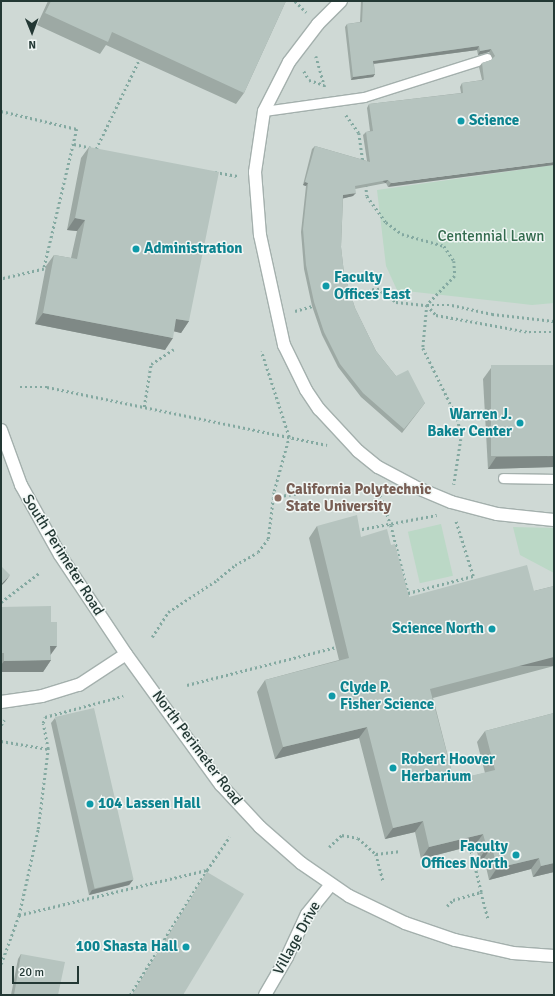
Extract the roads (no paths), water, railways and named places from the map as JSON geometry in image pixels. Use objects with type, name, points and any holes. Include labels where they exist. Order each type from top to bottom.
[{"type":"street","points":[[341,1],[318,24],[289,62],[264,111],[256,180],[260,235],[284,345],[306,390],[319,409],[358,451],[378,467],[413,486],[451,502],[497,514],[554,520]]},
{"type":"street","name":"South Perimeter Road","points":[[1,430],[21,485],[38,519],[126,654]]},
{"type":"street","points":[[1,702],[42,696],[79,685],[126,654]]},
{"type":"street","name":"North Perimeter Road","points":[[126,654],[221,785],[260,827],[300,863],[357,901],[405,923],[455,940],[513,953],[554,956]]},
{"type":"street","name":"Village Drive","points":[[265,995],[287,957],[307,914],[331,884]]},
{"type":"lane","points":[[264,111],[364,97],[487,58]]},
{"type":"lane","points":[[503,478],[554,479]]},
{"type":"place","name":"Science","points":[[461,121]]},
{"type":"place","name":"Administration","points":[[136,249]]},
{"type":"place","name":"Faculty Offices East","points":[[326,286]]},
{"type":"place","name":"Warren J. Baker Center","points":[[520,423]]},
{"type":"place","name":"California Polytechnic State University","points":[[278,498]]},
{"type":"place","name":"Science North","points":[[492,629]]},
{"type":"place","name":"Clyde P. Fisher Science","points":[[332,696]]},
{"type":"place","name":"Robert Hoover Herbarium","points":[[393,768]]},
{"type":"place","name":"104 Lassen Hall","points":[[90,804]]},
{"type":"place","name":"Faculty Offices North","points":[[516,855]]},
{"type":"place","name":"100 Shasta Hall","points":[[186,947]]},
{"type":"park label","name":"Centennial Lawn","points":[[491,237]]}]
